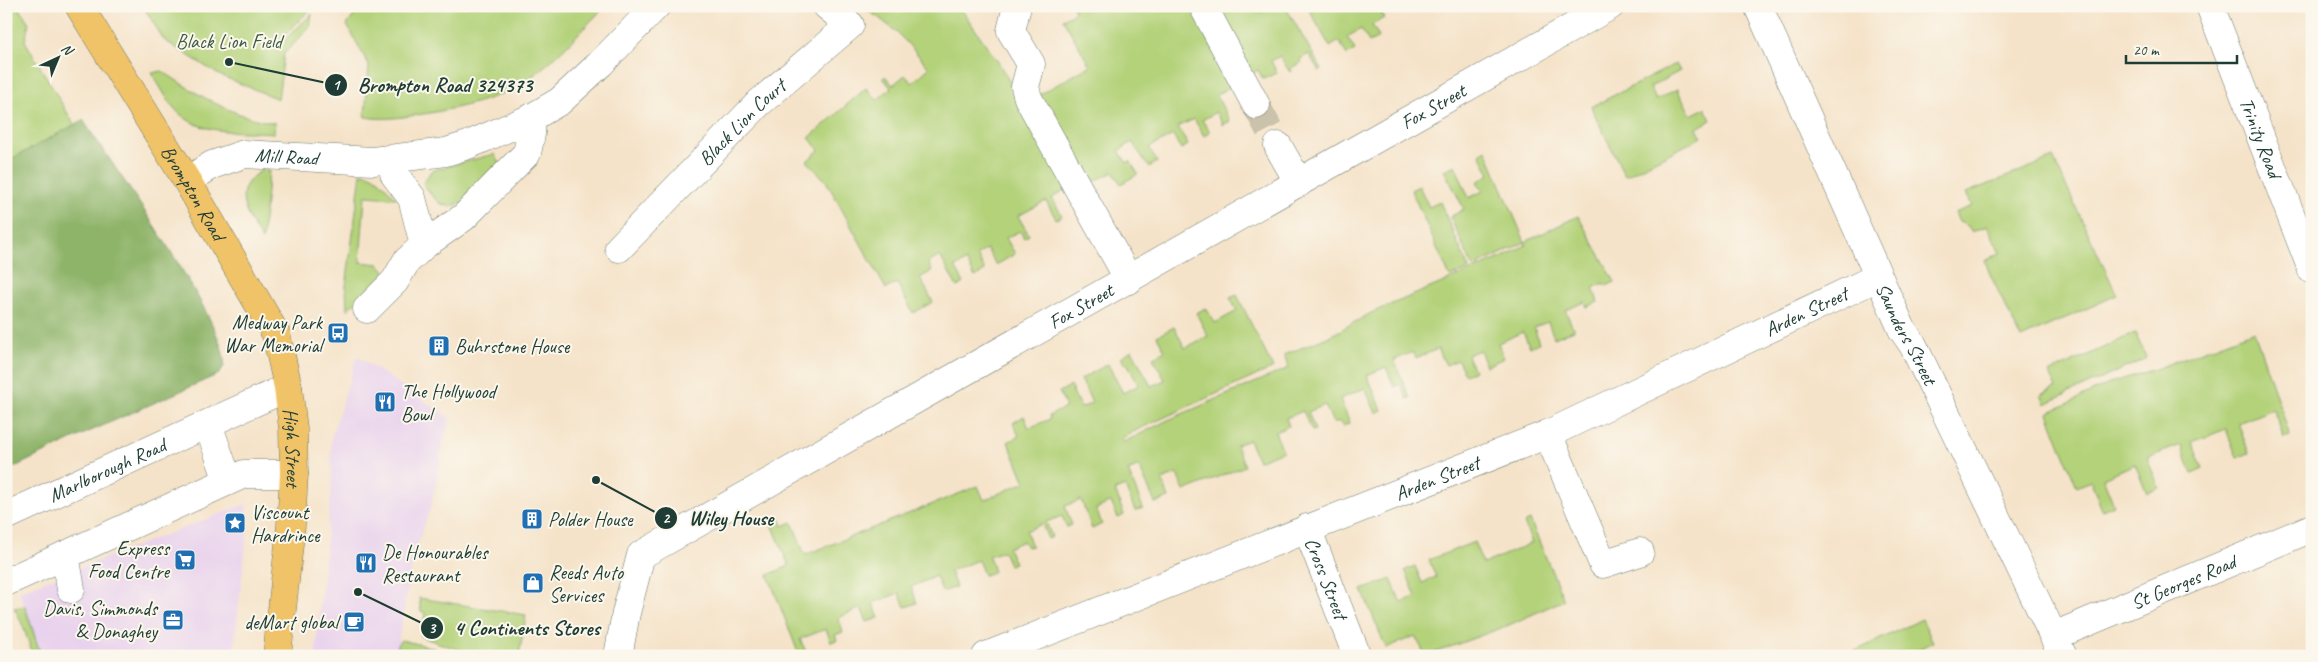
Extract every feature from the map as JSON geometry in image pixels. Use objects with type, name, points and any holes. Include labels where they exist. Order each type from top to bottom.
[{"type":"main road","name":"Brompton Road","points":[[79,6],[186,181],[276,334],[288,387]]},
{"type":"main road","name":"High Street","points":[[277,656],[291,525],[294,474],[294,429],[288,387]]},
{"type":"street","name":"Mill Road","points":[[186,181],[212,165],[244,154],[373,161],[446,152],[468,145],[531,118],[560,101],[601,63],[656,6]]},
{"type":"street","name":"Black Lion Court","points":[[619,248],[759,102],[850,25],[827,6]]},
{"type":"street","points":[[1018,6],[1011,31],[1032,64],[1025,87],[1028,98],[1129,280]]},
{"type":"street","points":[[1203,6],[1256,106]]},
{"type":"street","name":"Fox Street","points":[[618,656],[626,613],[641,555],[1299,184],[1610,6]]},
{"type":"street","name":"Saunders Street","points":[[1758,6],[1902,329],[1914,345],[2023,577],[2034,593],[2059,646]]},
{"type":"street","name":"Trinity Road","points":[[2210,6],[2312,270]]},
{"type":"street","points":[[367,309],[395,281],[406,262],[424,244],[464,217],[527,153],[531,134],[531,118]]},
{"type":"street","points":[[1278,146],[1299,184]]},
{"type":"street","points":[[394,159],[394,174],[412,198],[424,244]]},
{"type":"street","name":"Arden Street","points":[[986,656],[1548,434],[1878,277]]},
{"type":"street","name":"Marlborough Road","points":[[6,516],[288,387]]},
{"type":"street","points":[[208,424],[228,481]]},
{"type":"street","points":[[1548,434],[1603,564],[1640,552]]},
{"type":"street","points":[[6,582],[244,474],[294,474]]},
{"type":"street","name":"Cross Street","points":[[1307,528],[1357,656]]},
{"type":"street","name":"St Georges Road","points":[[2059,646],[2312,528]]},
{"type":"street","points":[[65,555],[71,589]]},
{"type":"shaded area","points":[[357,356],[450,418],[440,454],[441,462],[430,509],[413,557],[399,637],[398,656],[315,656],[332,483],[331,438]]},
{"type":"shaded area","points":[[246,504],[248,526],[233,656],[40,656],[19,591]]},
{"type":"green space","points":[[6,6],[18,6],[29,23],[25,41],[81,136],[6,177]]},
{"type":"green space","name":"Black Lion Field","points":[[143,6],[314,6],[280,40],[281,42],[284,40],[312,14],[310,27],[284,54],[278,99],[219,75],[164,40]]},
{"type":"green space","points":[[361,6],[606,6],[546,65],[524,82],[502,94],[479,102],[430,113],[406,117],[381,118],[365,117],[369,65],[347,25]]},
{"type":"green space","points":[[859,6],[959,6],[998,62],[1071,186],[1052,198],[1062,216],[1056,219],[1046,201],[1018,216],[1029,235],[1024,238],[1020,231],[1006,238],[1015,254],[996,265],[987,249],[977,255],[985,271],[975,277],[966,261],[955,267],[964,283],[957,287],[940,256],[928,263],[932,271],[920,278],[933,302],[913,313],[897,283],[886,289],[826,181],[807,161],[819,150],[809,138],[866,88],[877,100],[891,88],[883,78],[885,76],[893,85],[905,75],[912,83],[929,68],[906,41],[880,18]]},
{"type":"green space","points":[[1073,6],[1192,6],[1231,86],[1216,95],[1230,121],[1223,125],[1216,112],[1202,120],[1210,132],[1204,136],[1194,119],[1178,127],[1188,145],[1181,149],[1173,135],[1149,148],[1157,162],[1149,167],[1132,142],[1119,151],[1127,163],[1130,161],[1138,174],[1121,184],[1113,172],[1093,182],[1100,194],[1092,198],[1035,97],[1090,66],[1063,19],[1075,12]]},
{"type":"green space","points":[[1211,6],[1255,6],[1259,13],[1271,6],[1285,6],[1322,70],[1319,71],[1309,54],[1300,59],[1302,62],[1291,68],[1292,72],[1289,71],[1280,56],[1271,61],[1277,73],[1263,79],[1258,70],[1248,76]]},
{"type":"green space","points":[[1307,6],[1377,6],[1384,18],[1372,25],[1379,37],[1369,42],[1361,29],[1347,37],[1355,50],[1347,55],[1339,41],[1330,47]]},
{"type":"green space","points":[[1676,64],[1680,71],[1650,87],[1656,100],[1677,89],[1691,115],[1705,108],[1711,120],[1697,128],[1702,137],[1625,176],[1591,107]]},
{"type":"green space","points":[[162,71],[202,96],[230,110],[244,116],[275,123],[274,133],[218,130],[192,122],[180,114],[170,103],[152,73]]},
{"type":"green space","points":[[83,120],[166,244],[189,282],[221,346],[224,366],[219,374],[6,471],[6,162]]},
{"type":"green space","points":[[1486,150],[1525,242],[1473,267],[1450,217],[1464,209],[1444,170],[1455,165],[1469,198],[1483,191],[1477,182],[1490,174],[1480,154]]},
{"type":"green space","points":[[494,154],[501,164],[462,202],[455,205],[449,206],[440,203],[423,184],[431,171]]},
{"type":"green space","points":[[2053,158],[2117,295],[2021,338],[1985,260],[2000,253],[1987,226],[1972,232],[1968,226],[1959,222],[1955,213],[1972,206],[1966,193]]},
{"type":"green space","points":[[263,170],[269,171],[262,240],[246,212],[243,194],[252,177]]},
{"type":"green space","points":[[361,173],[372,175],[396,198],[365,196],[360,262],[379,264],[386,272],[347,310],[346,286]]},
{"type":"green space","points":[[1419,186],[1429,207],[1440,202],[1469,269],[1450,277],[1411,190]]},
{"type":"green space","points":[[1578,216],[1615,282],[1606,286],[1604,283],[1593,288],[1598,302],[1587,307],[1585,302],[1565,310],[1574,330],[1554,338],[1548,322],[1534,327],[1539,343],[1530,347],[1523,332],[1498,343],[1504,358],[1486,366],[1480,350],[1467,355],[1474,371],[1465,375],[1458,360],[1446,365],[1438,349],[1416,358],[1413,352],[1394,360],[1410,398],[1407,399],[1401,384],[1394,387],[1386,367],[1367,375],[1382,410],[1376,413],[1365,388],[1340,399],[1350,423],[1343,426],[1340,421],[1333,423],[1325,405],[1308,412],[1315,430],[1312,431],[1303,411],[1286,418],[1289,426],[1275,432],[1283,451],[1258,461],[1249,440],[1236,445],[1245,466],[1184,491],[1177,474],[1162,480],[1169,498],[1155,503],[1139,466],[1128,471],[1143,508],[1135,511],[1125,486],[1115,490],[1124,515],[1118,518],[1111,502],[1096,509],[1102,524],[1092,529],[1081,500],[1065,506],[1072,525],[1067,527],[1062,516],[1046,522],[1052,537],[1048,539],[1042,524],[1026,531],[1032,546],[1027,547],[1023,541],[1008,548],[1015,563],[1009,565],[1003,551],[989,556],[994,572],[984,575],[978,560],[950,571],[956,587],[942,592],[936,576],[911,587],[917,603],[905,607],[899,593],[873,603],[879,618],[867,622],[861,608],[838,618],[843,632],[835,635],[837,640],[831,642],[826,629],[800,639],[806,652],[799,655],[768,575],[789,566],[770,519],[779,516],[783,526],[792,522],[805,555],[978,486],[984,500],[1025,482],[1008,442],[1019,436],[1013,423],[1024,416],[1029,428],[1050,419],[1049,416],[1066,407],[1059,392],[1070,386],[1081,408],[1092,403],[1081,379],[1108,364],[1123,393],[1139,385],[1127,363],[1124,364],[1121,357],[1132,350],[1151,386],[1165,380],[1153,358],[1165,351],[1157,336],[1174,327],[1185,348],[1208,336],[1196,313],[1206,308],[1215,323],[1237,311],[1230,298],[1237,295],[1273,368],[1139,429],[1122,438],[1124,442],[1168,420],[1289,368],[1284,355],[1330,336],[1371,313],[1503,257],[1526,245],[1525,242]]},
{"type":"green space","points":[[2254,331],[2290,436],[2284,438],[2273,409],[2238,423],[2249,453],[2237,458],[2226,429],[2192,442],[2203,469],[2192,474],[2181,445],[2147,458],[2159,488],[2147,493],[2135,464],[2103,478],[2114,505],[2102,510],[2091,481],[2077,487],[2048,413],[2113,382],[2158,368]]},
{"type":"green space","points":[[2135,333],[2146,357],[2145,359],[2045,404],[2041,395],[2056,388],[2049,373]]},
{"type":"green space","points":[[1530,520],[1564,600],[1509,625],[1426,656],[1415,636],[1386,648],[1362,590],[1391,579],[1401,603],[1416,596],[1405,570],[1415,566],[1422,583],[1436,577],[1429,560],[1474,542],[1483,564],[1532,543],[1524,523]]},
{"type":"green space","points":[[419,598],[526,615],[519,656],[497,656],[463,651],[421,637],[425,613],[421,611]]},
{"type":"green space","points":[[25,606],[41,656],[34,656],[14,608]]},
{"type":"green space","points":[[1922,619],[1933,642],[1917,650],[1920,656],[1845,656]]},
{"type":"green space","points":[[401,640],[431,647],[448,656],[398,656],[397,645]]},
{"type":"tunnel","points":[[1256,105],[1278,146]]},
{"type":"place","name":"Brompton Road 324373","points":[[229,62]]},
{"type":"place","name":"Medway Park War Memorial","points":[[338,333]]},
{"type":"place","name":"Buhrstone House","points":[[439,346]]},
{"type":"place","name":"The Hollywood Bowl","points":[[385,402]]},
{"type":"place","name":"Wiley House","points":[[596,480]]},
{"type":"place","name":"Polder House","points":[[532,519]]},
{"type":"place","name":"Viscount Hardrince","points":[[235,523]]},
{"type":"place","name":"Express Food Centre","points":[[185,560]]},
{"type":"place","name":"De Honourables Restaurant","points":[[366,563]]},
{"type":"place","name":"Reeds Auto Services","points":[[533,583]]},
{"type":"place","name":"4 Continents Stores","points":[[358,592]]},
{"type":"place","name":"Davis, Simmonds & Donaghey","points":[[173,620]]},
{"type":"place","name":"deMart global","points":[[354,622]]}]
